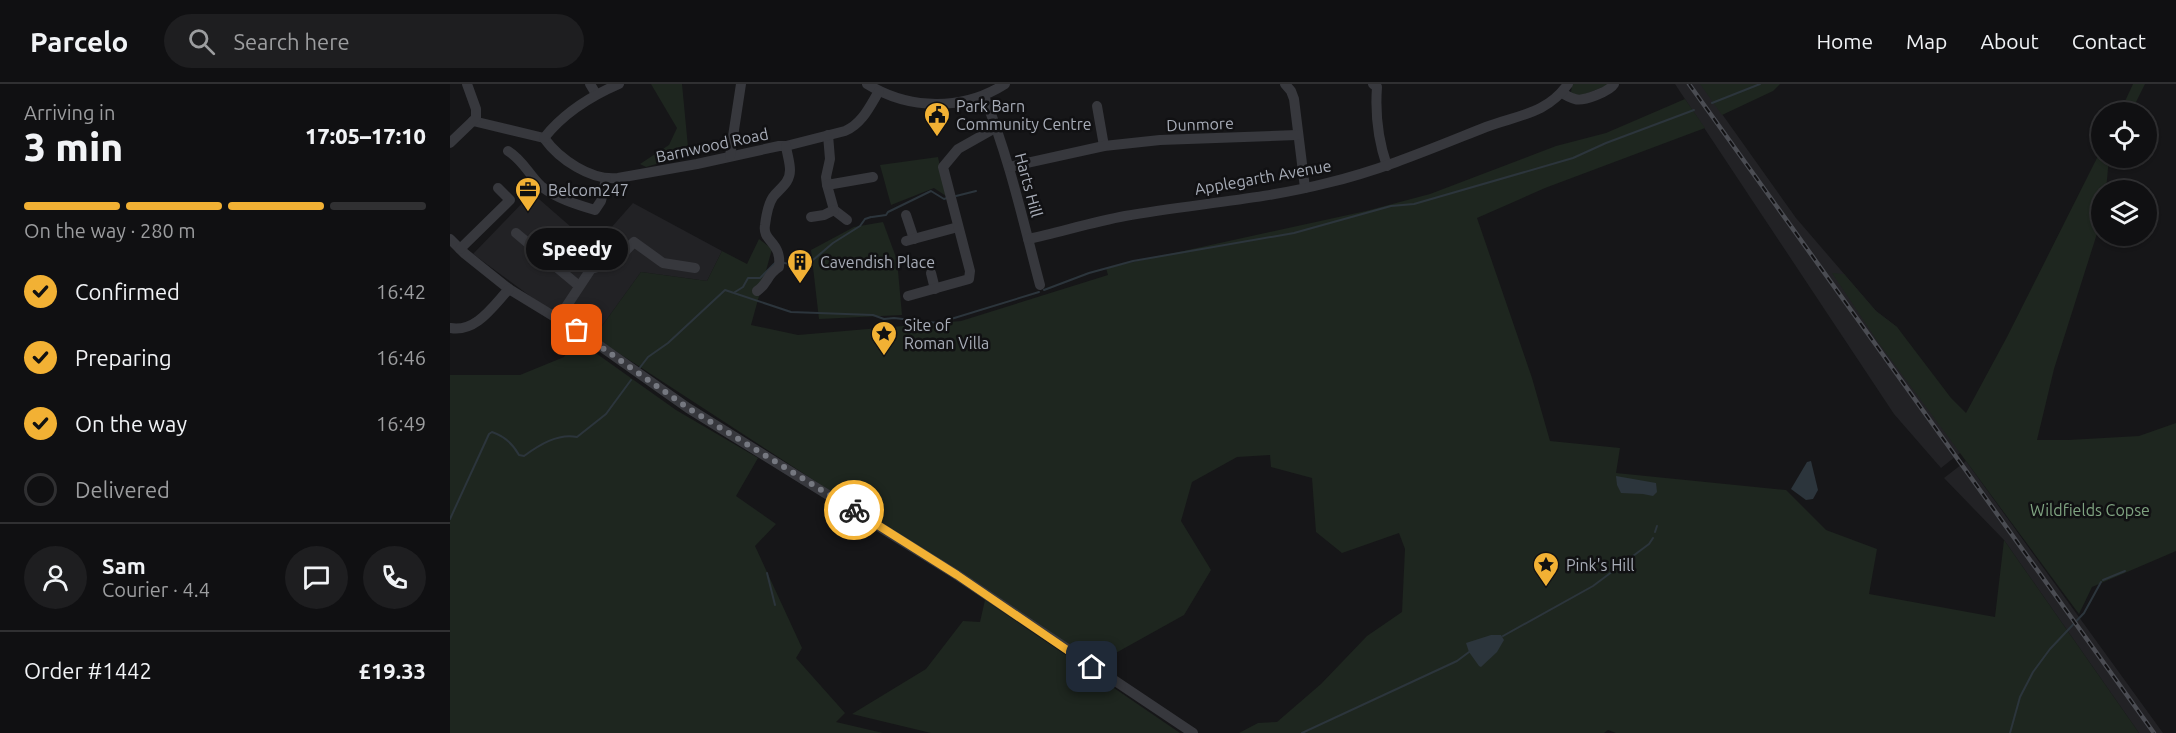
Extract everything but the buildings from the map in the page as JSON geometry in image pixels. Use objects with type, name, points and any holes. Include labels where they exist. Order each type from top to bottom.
[{"type":"street","points":[[450,143],[473,121],[477,114],[467,84]]},
{"type":"street","points":[[590,84],[596,94]]},
{"type":"street","points":[[544,138],[558,123],[596,94],[619,84]]},
{"type":"street","points":[[730,156],[741,84]]},
{"type":"street","points":[[867,84],[907,101],[936,105],[984,96],[1005,84]]},
{"type":"street","points":[[1285,84],[1292,91],[1294,99],[1305,188]]},
{"type":"street","name":"Applegarth Avenue","points":[[1028,239],[1122,216],[1305,188],[1387,166],[1492,125],[1546,107],[1565,88],[1574,99],[1581,100],[1611,89],[1614,84]]},
{"type":"street","points":[[1379,85],[1376,108],[1381,149],[1387,166]]},
{"type":"street","name":"Barnwood Road","points":[[606,179],[786,146],[850,129],[858,122],[879,91]]},
{"type":"street","name":"Harts Hill","points":[[984,96],[997,127],[1009,167],[1040,285]]},
{"type":"street","points":[[1096,105],[1104,146]]},
{"type":"street","points":[[473,121],[544,138],[550,147],[579,167],[606,179],[601,201],[595,210],[575,204],[542,187],[518,157],[508,151]]},
{"type":"street","points":[[908,296],[969,279],[970,271],[943,167],[958,149],[997,127]]},
{"type":"street","points":[[828,135],[830,159],[826,177],[827,185],[834,210],[846,220]]},
{"type":"street","name":"Dunmore","points":[[1009,167],[1104,146],[1160,140],[1298,135]]},
{"type":"street","points":[[757,291],[764,286],[770,272],[779,267],[780,255],[777,248],[766,237],[764,227],[772,198],[788,181],[790,171],[786,146]]},
{"type":"street","points":[[827,185],[873,177]]},
{"type":"street","points":[[460,249],[510,200],[498,188]]},
{"type":"street","points":[[811,217],[824,215],[834,210]]},
{"type":"street","points":[[906,215],[910,240],[958,227]]},
{"type":"street","points":[[516,233],[579,286]]},
{"type":"street","points":[[450,239],[509,289],[558,319],[754,451],[957,575],[1193,733]]},
{"type":"street","points":[[558,319],[591,269],[615,262],[634,243],[663,263],[695,268]]},
{"type":"street","points":[[931,273],[934,289]]},
{"type":"street","points":[[450,328],[460,330],[473,325],[509,289]]},
{"type":"shaded area","points":[[1675,84],[1720,84],[1705,90],[1796,218],[1876,311],[1897,327],[1970,445],[1941,468],[1894,414]]},
{"type":"shaded area","points":[[532,193],[594,247],[633,203],[722,251],[707,281],[641,272],[594,337],[538,302],[473,254]]},
{"type":"shaded area","points":[[1811,461],[1818,490],[1813,499],[1806,500],[1791,489],[1807,462]]},
{"type":"shaded area","points":[[1966,461],[2163,733],[2139,733],[2004,540],[1944,478]]},
{"type":"shaded area","points":[[1616,476],[1656,483],[1657,492],[1653,496],[1621,493]]},
{"type":"shaded area","points":[[1491,635],[1501,635],[1504,640],[1497,652],[1481,667],[1469,652],[1466,643]]},
{"type":"green space","points":[[651,84],[682,84],[688,147],[674,159],[646,167],[640,164],[669,145],[677,128]]},
{"type":"green space","points":[[1572,84],[1611,84],[1580,96],[1571,93]]},
{"type":"green space","points":[[1700,84],[1780,84],[1773,91],[1722,115]]},
{"type":"green space","points":[[2133,84],[2145,84],[2136,102],[2125,102]]},
{"type":"green space","points":[[1685,99],[1705,128],[1545,188],[1477,218],[1532,378],[1550,441],[1620,448],[1616,473],[1786,490],[1826,530],[1877,549],[1869,594],[1995,617],[2004,540],[2139,733],[1616,733],[1608,730],[1604,733],[1239,733],[1258,723],[1277,722],[1321,684],[1367,636],[1402,612],[1405,549],[1399,533],[1342,553],[1316,532],[1312,478],[1271,467],[1270,455],[1237,457],[1192,482],[1181,521],[1211,570],[1184,615],[1096,664],[594,337],[641,272],[707,281],[722,251],[747,264],[759,239],[772,249],[751,325],[798,335],[961,321],[1108,275],[1106,268],[1366,211],[1430,194],[1556,146],[1606,133]]},
{"type":"green space","points":[[938,157],[946,196],[934,188],[891,205],[880,165]]},
{"type":"green space","name":"Wildfields Copse","points":[[2092,168],[2108,168],[2107,180],[2091,180],[2091,246],[2093,246],[2054,369],[2037,440],[2139,436],[2176,423],[2176,551],[2092,587],[2079,614],[1878,342],[1832,273],[1844,274],[1876,311],[1897,327],[1951,398],[1966,413]]},
{"type":"green space","points":[[883,222],[897,260],[902,315],[819,319],[811,250],[854,227]]},
{"type":"green space","points":[[576,339],[676,410],[758,458],[736,496],[776,524],[755,546],[802,648],[796,658],[845,713],[836,722],[883,733],[450,733],[450,375],[520,375],[564,357]]},
{"type":"green space","points":[[985,600],[1180,733],[931,733],[852,714],[926,669],[963,621],[980,622]]},
{"type":"waterway","points":[[1712,103],[1760,84]]},
{"type":"waterway","points":[[1044,290],[1089,273],[1133,261],[1294,233],[1391,206],[1414,204],[1573,158],[1694,110]]},
{"type":"waterway","points":[[872,217],[886,215],[931,191],[944,199],[947,198]]},
{"type":"waterway","points":[[956,196],[976,191]]},
{"type":"waterway","points":[[784,263],[799,265],[813,260],[833,243],[860,226],[865,219],[871,217]]},
{"type":"waterway","points":[[735,292],[743,287],[748,278],[760,278],[775,263]]},
{"type":"waterway","points":[[638,370],[648,357],[668,343],[725,290],[791,312],[873,315],[884,319],[938,323],[1039,292]]},
{"type":"waterway","points":[[450,519],[489,434],[492,432],[500,436],[511,444],[519,455],[524,456],[556,438],[577,437],[606,414],[631,380]]},
{"type":"waterway","points":[[1655,532],[1657,526]]},
{"type":"waterway","points":[[1503,636],[1593,586],[1649,544],[1653,538]]},
{"type":"waterway","points":[[2103,580],[2125,571]]},
{"type":"waterway","points":[[767,573],[775,605]]},
{"type":"waterway","points":[[2010,733],[2020,697],[2033,672],[2050,649],[2084,613],[2101,582]]},
{"type":"waterway","points":[[1302,733],[1457,661],[1469,652]]},
{"type":"railway","points":[[1689,84],[2154,733]]},
{"type":"way so far","points":[[577,330],[754,451],[854,510]]},
{"type":"place","name":"Park Barn Community Centre","points":[[937,138]]},
{"type":"place","name":"Belcom247","points":[[528,213]]},
{"type":"place","name":"Cavendish Place","points":[[800,285]]},
{"type":"place","name":"Speedy","points":[[577,330]]},
{"type":"place","name":"Site of Roman Villa","points":[[884,357]]},
{"type":"place","name":"Pink's Hill","points":[[1546,588]]},
{"type":"route","points":[[854,510],[957,575],[1092,667]]}]
